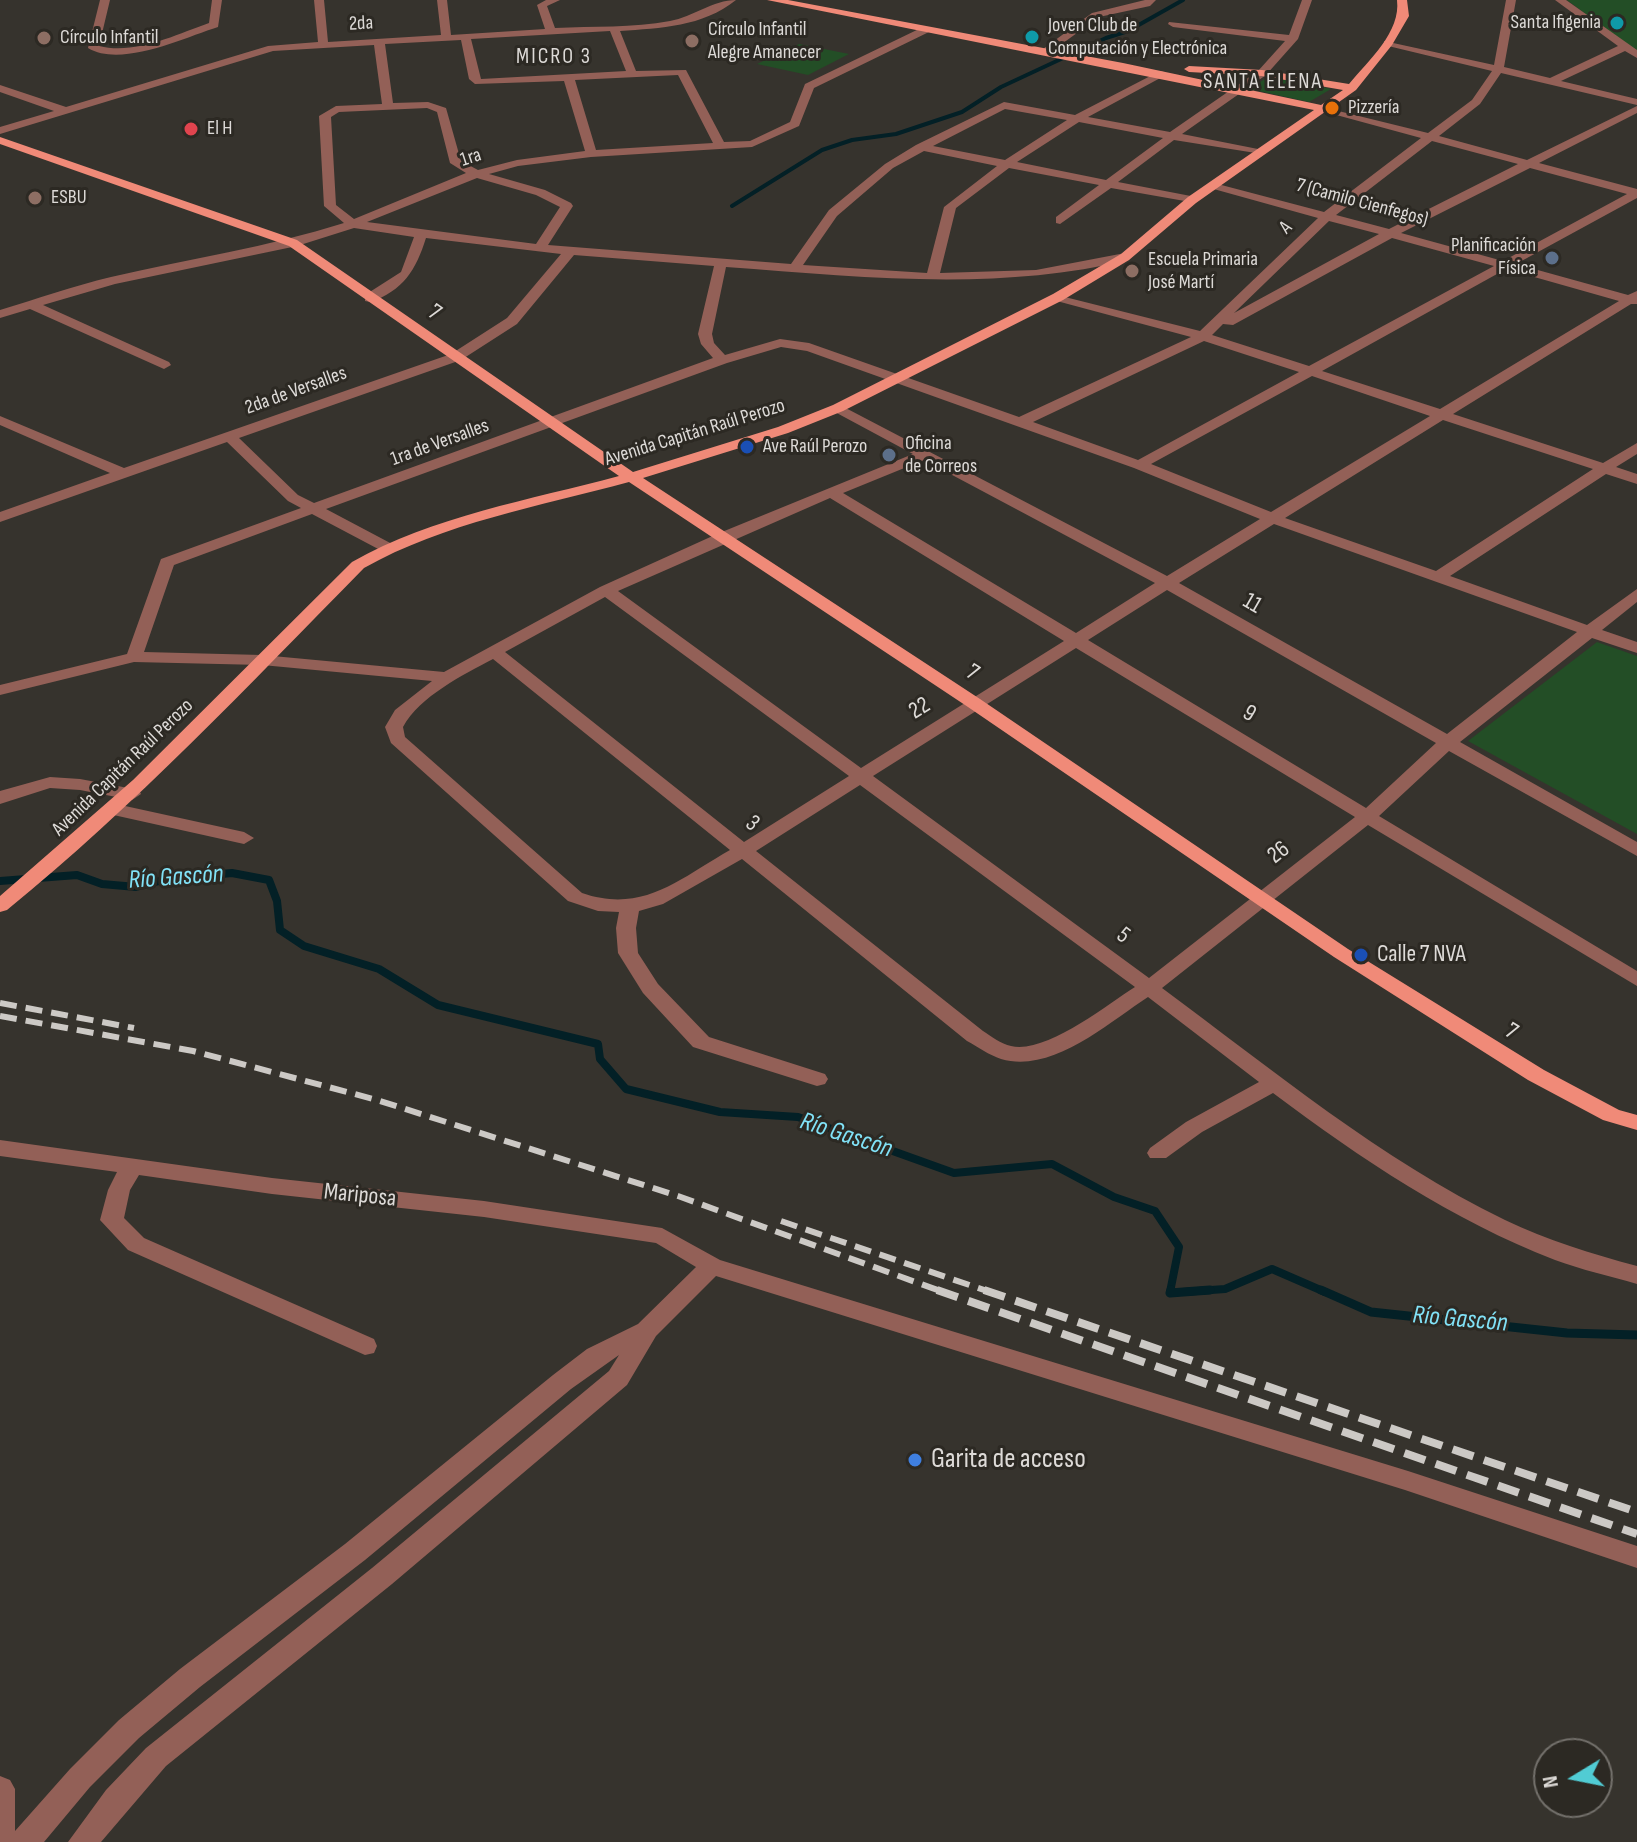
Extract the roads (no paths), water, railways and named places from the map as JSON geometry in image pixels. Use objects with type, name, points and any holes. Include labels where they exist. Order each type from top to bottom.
[{"type":"main road","points":[[772,0],[1123,66],[1322,108]]},
{"type":"main road","name":"Avenida Capitán Raúl Perozo","points":[[5,902],[116,810],[358,565],[388,548],[439,529],[747,443],[838,408],[1058,297],[1125,257],[1192,200],[1352,88],[1388,43],[1404,16],[1402,0]]},
{"type":"main road","points":[[1123,66],[1262,73],[1352,88]]},
{"type":"main road","name":"7","points":[[0,140],[293,243],[631,477],[974,703],[1341,953],[1536,1075],[1611,1115],[1637,1123]]},
{"type":"street","points":[[105,0],[93,48],[110,52],[127,51],[214,25],[217,0]]},
{"type":"street","points":[[319,0],[323,44]]},
{"type":"street","points":[[442,0],[446,37]]},
{"type":"street","points":[[551,32],[542,5],[555,0]]},
{"type":"street","name":"2da","points":[[0,131],[272,48],[666,25],[695,19],[731,0]]},
{"type":"street","points":[[1044,52],[1096,15],[1147,4],[1151,0]]},
{"type":"street","points":[[1060,220],[1262,73],[1293,39],[1307,0]]},
{"type":"street","name":"A","points":[[1021,422],[1203,336],[1329,214],[1476,102],[1498,69],[1511,0]]},
{"type":"street","points":[[1560,0],[1637,55]]},
{"type":"street","points":[[1173,24],[1293,39]]},
{"type":"street","points":[[614,29],[632,74]]},
{"type":"street","name":"1ra","points":[[0,314],[112,281],[293,243],[353,224],[473,175],[517,163],[591,154],[752,144],[795,124],[809,86],[927,29]]},
{"type":"street","points":[[465,36],[474,79],[479,82],[682,72],[721,147]]},
{"type":"street","points":[[379,41],[388,107]]},
{"type":"street","points":[[1388,43],[1637,102]]},
{"type":"street","points":[[1552,81],[1625,47]]},
{"type":"street","points":[[933,276],[950,207],[1008,163],[1078,118],[1160,74]]},
{"type":"street","points":[[569,79],[591,154]]},
{"type":"street","points":[[0,88],[65,111]]},
{"type":"street","points":[[540,247],[567,206],[553,196],[473,175],[456,163],[442,110],[428,105],[336,109],[325,116],[330,206],[353,224],[421,235],[540,247],[571,250],[933,276],[1024,277],[1082,269],[1125,257]]},
{"type":"street","points":[[795,268],[833,213],[889,166],[1004,105],[1258,152]]},
{"type":"street","points":[[1322,108],[1637,193]]},
{"type":"street","points":[[1203,336],[1393,232],[1637,109]]},
{"type":"street","points":[[920,147],[1192,200]]},
{"type":"street","name":"7 (Camilo Cienfegos)","points":[[1214,185],[1635,298]]},
{"type":"street","points":[[1139,465],[1315,372],[1637,193]]},
{"type":"street","points":[[370,298],[398,284],[409,273],[421,235]]},
{"type":"street","name":"2da de Versalles","points":[[0,517],[456,357],[512,321],[571,250]]},
{"type":"street","points":[[721,263],[705,334],[708,344],[722,360],[780,343],[809,347],[1139,465],[1274,519],[1637,648]]},
{"type":"street","points":[[1058,297],[1203,336],[1637,479]]},
{"type":"street","name":"22","points":[[630,907],[656,900],[744,850],[1167,583],[1635,298]]},
{"type":"street","points":[[29,304],[164,365]]},
{"type":"street","name":"1ra de Versalles","points":[[134,657],[167,562],[722,360]]},
{"type":"street","name":"11","points":[[838,408],[1167,583],[1637,850]]},
{"type":"street","points":[[0,420],[122,473]]},
{"type":"street","points":[[229,436],[293,498],[388,548]]},
{"type":"street","points":[[1438,577],[1637,447]]},
{"type":"street","points":[[817,1079],[762,1064],[701,1042],[650,988],[628,953],[626,928],[630,907],[598,905],[575,897],[397,739],[394,727],[401,714],[447,677],[496,653],[606,590],[723,537],[834,494],[925,454]]},
{"type":"street","name":"9","points":[[834,494],[1080,640],[1637,980]]},
{"type":"street","name":"5","points":[[606,590],[1274,1083],[1419,1184],[1497,1226],[1551,1249],[1607,1269],[1637,1275]]},
{"type":"street","name":"26","points":[[975,1036],[1005,1053],[1033,1054],[1057,1045],[1149,988],[1369,815],[1447,743],[1637,594]]},
{"type":"street","name":"3","points":[[496,653],[975,1036]]},
{"type":"street","points":[[0,690],[134,657],[262,660],[447,677]]},
{"type":"street","points":[[0,798],[23,786],[51,781],[132,794]]},
{"type":"street","points":[[116,810],[244,838]]},
{"type":"street","points":[[1158,1153],[1194,1127],[1274,1083]]},
{"type":"street","name":"Mariposa","points":[[0,1148],[131,1168],[484,1209],[662,1236],[712,1266],[1393,1476],[1637,1557]]},
{"type":"street","points":[[131,1168],[119,1190],[112,1220],[136,1244],[365,1346]]},
{"type":"street","points":[[25,1842],[89,1768],[190,1678],[355,1552],[596,1356],[647,1330],[712,1266]]},
{"type":"street","points":[[83,1842],[156,1757],[382,1576],[618,1378],[647,1330]]},
{"type":"street","points":[[0,1789],[0,1832]]},
{"type":"waterway","points":[[732,206],[822,150],[852,140],[896,134],[962,112],[1001,87],[1106,38],[1128,31],[1183,0]]},
{"type":"waterway","name":"Río Gascón","points":[[38,878],[77,875],[102,884],[136,887],[167,879],[232,873],[269,880],[277,901],[280,930],[304,946],[379,969],[438,1005],[598,1044],[600,1059],[626,1089],[720,1112],[798,1117],[954,1173],[1052,1164],[1114,1197],[1155,1211],[1179,1247],[1170,1292]]},
{"type":"waterway","name":"Río Gascón","points":[[0,881],[26,879]]},
{"type":"waterway","name":"Río Gascón","points":[[1190,1292],[1225,1289],[1272,1269],[1325,1292]]},
{"type":"waterway","name":"Río Gascón","points":[[1171,1290],[1170,1293],[1190,1292]]},
{"type":"waterway","name":"Río Gascón","points":[[1190,1292],[1210,1290]]},
{"type":"waterway","name":"Río Gascón","points":[[1321,1290],[1371,1312],[1567,1333],[1637,1335]]},
{"type":"waterway","name":"Río Gascón","points":[[1183,1292],[1190,1292]]},
{"type":"railway","points":[[0,1003],[134,1028]]},
{"type":"railway","points":[[0,1016],[193,1051],[377,1100],[678,1196],[943,1292]]},
{"type":"railway","points":[[781,1221],[990,1292]]},
{"type":"railway","points":[[937,1290],[1637,1534]]},
{"type":"railway","points":[[984,1290],[1637,1512]]},
{"type":"place","name":"Santa Ifigenia","points":[[1617,23]]},
{"type":"place","name":"Joven Club de Computación y Electrónica","points":[[1032,37]]},
{"type":"place","name":"Círculo Infantil","points":[[44,38]]},
{"type":"place","name":"Círculo Infantil Alegre Amanecer","points":[[692,41]]},
{"type":"place","name":"Pizzería","points":[[1332,108]]},
{"type":"place","name":"El H","points":[[191,129]]},
{"type":"place","name":"ESBU","points":[[35,198]]},
{"type":"place","name":"Planificación Física","points":[[1552,258]]},
{"type":"place","name":"Escuela Primaria José Martí","points":[[1132,271]]},
{"type":"place","name":"Ave Raúl Perozo","points":[[747,447]]},
{"type":"place","name":"Oficina de Correos","points":[[889,455]]},
{"type":"place","name":"Calle 7 NVA","points":[[1361,955]]},
{"type":"place","name":"Garita de acceso","points":[[915,1460]]},
{"type":"district","name":"MICRO 3","points":[[554,57]]},
{"type":"district","name":"SANTA ELENA","points":[[1263,82]]}]
